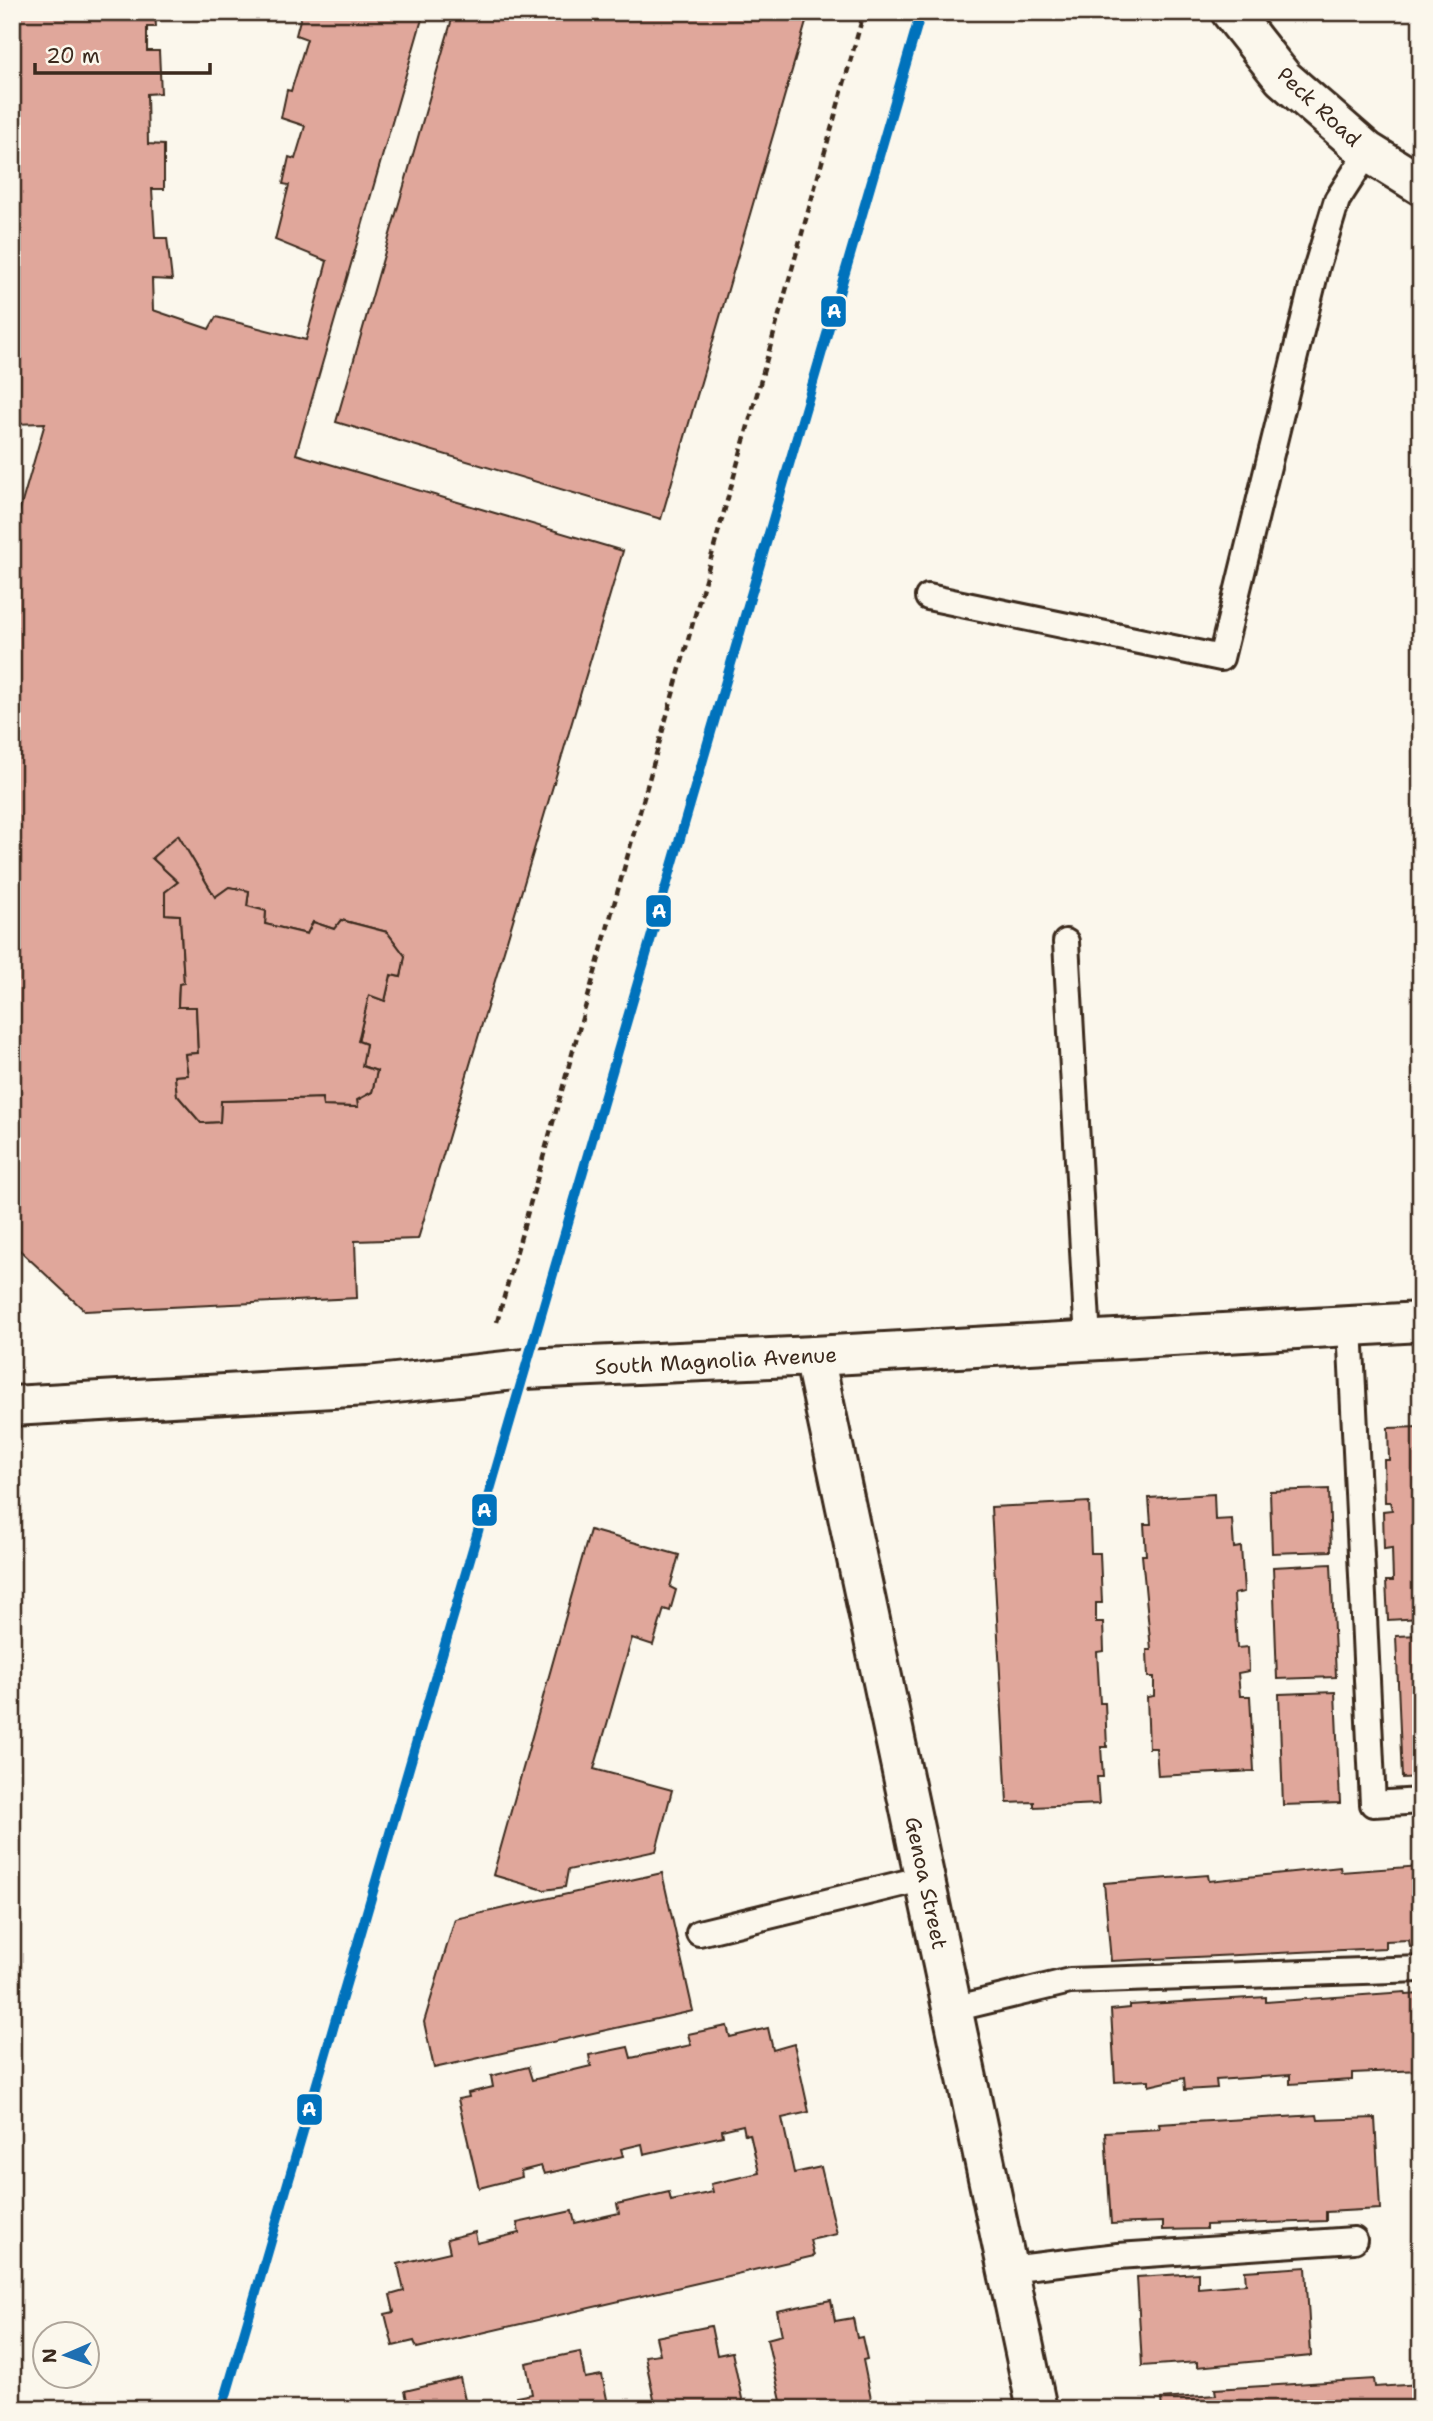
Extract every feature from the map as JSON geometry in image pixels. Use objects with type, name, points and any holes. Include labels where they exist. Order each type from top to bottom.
[{"type":"street","name":"Peck Road","points":[[1231,12],[1283,78],[1368,152],[1421,185]]},
{"type":"street","name":"South Magnolia Avenue","points":[[12,1406],[368,1386],[524,1369],[814,1356],[1421,1322]]},
{"type":"street","name":"Genoa Street","points":[[814,1356],[1037,2409]]},
{"type":"lane","points":[[929,597],[1221,658],[1317,266],[1337,200],[1368,152]]},
{"type":"lane","points":[[1066,942],[1088,1341]]},
{"type":"lane","points":[[1350,1326],[1373,1804],[1421,1801]]},
{"type":"lane","points":[[699,1933],[925,1878]]},
{"type":"lane","points":[[953,2009],[1070,1981],[1421,1969]]},
{"type":"lane","points":[[1008,2269],[1118,2256],[1354,2240]]},
{"type":"path","points":[[497,1323],[864,12]]},
{"type":"building","points":[[12,12],[155,12],[156,27],[147,27],[147,51],[159,51],[161,93],[147,94],[148,144],[164,145],[164,189],[152,189],[155,238],[167,238],[172,280],[152,279],[153,310],[209,329],[216,317],[306,340],[327,261],[275,240],[289,185],[283,184],[289,157],[295,159],[305,126],[281,118],[287,90],[291,91],[307,39],[296,35],[302,12],[424,12],[296,454],[623,551],[418,1239],[355,1241],[357,1298],[85,1311],[12,1243],[12,537],[45,423],[12,424]],"holes":[[[178,835],[215,897],[229,887],[249,891],[247,906],[266,911],[265,924],[307,934],[313,922],[334,929],[341,920],[387,932],[405,956],[401,977],[391,975],[385,1001],[369,995],[358,1041],[366,1044],[362,1066],[377,1071],[372,1092],[357,1100],[358,1107],[323,1106],[322,1098],[221,1101],[220,1122],[201,1123],[177,1095],[175,1076],[188,1075],[185,1054],[198,1053],[196,1007],[178,1007],[179,984],[184,983],[180,915],[165,914],[165,892],[178,882],[152,858]]]},
{"type":"building","points":[[454,12],[809,12],[661,519],[336,422]]},
{"type":"building","points":[[178,835],[215,897],[229,887],[249,891],[247,906],[266,911],[265,924],[307,934],[313,922],[334,929],[341,920],[387,932],[405,956],[401,977],[391,975],[385,1001],[369,995],[358,1041],[366,1044],[362,1066],[377,1071],[372,1092],[357,1100],[358,1107],[323,1106],[322,1098],[221,1101],[220,1122],[201,1123],[177,1095],[175,1076],[188,1075],[185,1054],[198,1053],[196,1007],[178,1007],[179,984],[184,983],[180,915],[165,914],[165,892],[178,882],[152,858]]},
{"type":"building","points":[[1421,1427],[1421,1618],[1388,1620],[1386,1581],[1393,1581],[1392,1548],[1384,1549],[1383,1511],[1392,1510],[1390,1502],[1385,1502],[1384,1460],[1389,1460],[1388,1428]]},
{"type":"building","points":[[1329,1489],[1331,1551],[1272,1553],[1270,1491]]},
{"type":"building","points":[[1214,1494],[1215,1520],[1232,1519],[1234,1548],[1241,1547],[1244,1592],[1234,1594],[1237,1648],[1248,1647],[1249,1671],[1238,1673],[1240,1696],[1250,1696],[1254,1771],[1158,1776],[1156,1748],[1149,1748],[1147,1697],[1154,1696],[1154,1677],[1148,1677],[1147,1650],[1151,1650],[1142,1555],[1146,1555],[1144,1524],[1151,1524],[1149,1498]]},
{"type":"building","points":[[1089,1502],[1091,1553],[1100,1553],[1102,1603],[1096,1603],[1096,1622],[1103,1622],[1104,1651],[1097,1652],[1100,1703],[1105,1703],[1107,1747],[1101,1747],[1103,1777],[1097,1777],[1099,1804],[1034,1807],[1034,1802],[1007,1803],[991,1507]]},
{"type":"building","points":[[590,1530],[679,1555],[670,1587],[676,1590],[670,1611],[664,1609],[653,1645],[632,1638],[594,1769],[672,1790],[656,1851],[568,1870],[565,1887],[544,1890],[493,1875]]},
{"type":"building","points":[[1331,1564],[1336,1677],[1277,1679],[1273,1567]]},
{"type":"building","points":[[1421,1635],[1421,1777],[1402,1778],[1396,1636]]},
{"type":"building","points":[[1335,1692],[1340,1803],[1283,1805],[1279,1694]]},
{"type":"building","points":[[1421,1866],[1421,1946],[1410,1947],[1409,1940],[1385,1941],[1385,1948],[1111,1961],[1104,1883],[1208,1875],[1209,1881],[1340,1867],[1341,1872]]},
{"type":"building","points":[[662,1873],[693,2011],[434,2068],[424,2022],[455,1919]]},
{"type":"building","points":[[1405,1992],[1406,1995],[1421,1994],[1421,2070],[1352,2073],[1352,2080],[1290,2084],[1290,2075],[1216,2080],[1217,2088],[1185,2090],[1184,2078],[1149,2086],[1149,2080],[1115,2082],[1111,2010],[1130,2008],[1130,2005],[1266,1997],[1266,2002]]},
{"type":"building","points":[[727,2026],[730,2037],[768,2028],[773,2050],[794,2044],[809,2112],[782,2118],[794,2173],[821,2167],[837,2234],[810,2240],[814,2256],[417,2348],[414,2341],[393,2346],[385,2314],[394,2312],[390,2295],[404,2291],[398,2264],[450,2252],[447,2239],[475,2232],[477,2243],[519,2233],[517,2223],[572,2211],[575,2223],[619,2213],[617,2204],[669,2192],[671,2201],[713,2192],[711,2184],[759,2173],[750,2134],[745,2135],[743,2125],[722,2130],[723,2136],[644,2154],[642,2144],[621,2149],[623,2156],[544,2174],[541,2166],[521,2171],[522,2177],[479,2188],[458,2099],[469,2097],[468,2093],[493,2087],[491,2076],[528,2067],[532,2080],[591,2066],[589,2055],[628,2047],[631,2058],[691,2045],[688,2034]]},
{"type":"building","points":[[1317,2115],[1318,2120],[1375,2118],[1380,2209],[1326,2212],[1326,2221],[1206,2225],[1206,2229],[1163,2230],[1163,2222],[1111,2224],[1105,2132],[1160,2129],[1159,2124]]},
{"type":"building","points":[[1306,2267],[1311,2356],[1197,2367],[1197,2362],[1142,2366],[1137,2277],[1198,2273],[1198,2288],[1246,2284],[1245,2271]]},
{"type":"building","points":[[831,2300],[835,2321],[853,2318],[857,2338],[862,2337],[867,2359],[863,2360],[873,2409],[775,2409],[774,2402],[781,2401],[767,2339],[782,2335],[777,2311]]},
{"type":"building","points":[[711,2326],[717,2355],[732,2352],[744,2408],[751,2409],[656,2409],[645,2356],[660,2354],[656,2337]]},
{"type":"building","points":[[580,2352],[585,2378],[602,2375],[609,2409],[519,2409],[516,2397],[532,2394],[526,2363]]},
{"type":"building","points":[[460,2378],[467,2409],[409,2409],[405,2391]]},
{"type":"building","points":[[1374,2379],[1375,2387],[1421,2384],[1421,2409],[1162,2409],[1161,2399],[1216,2395],[1215,2389]]},
{"type":"transit line","name":"A","points":[[222,2409],[921,12]]}]
